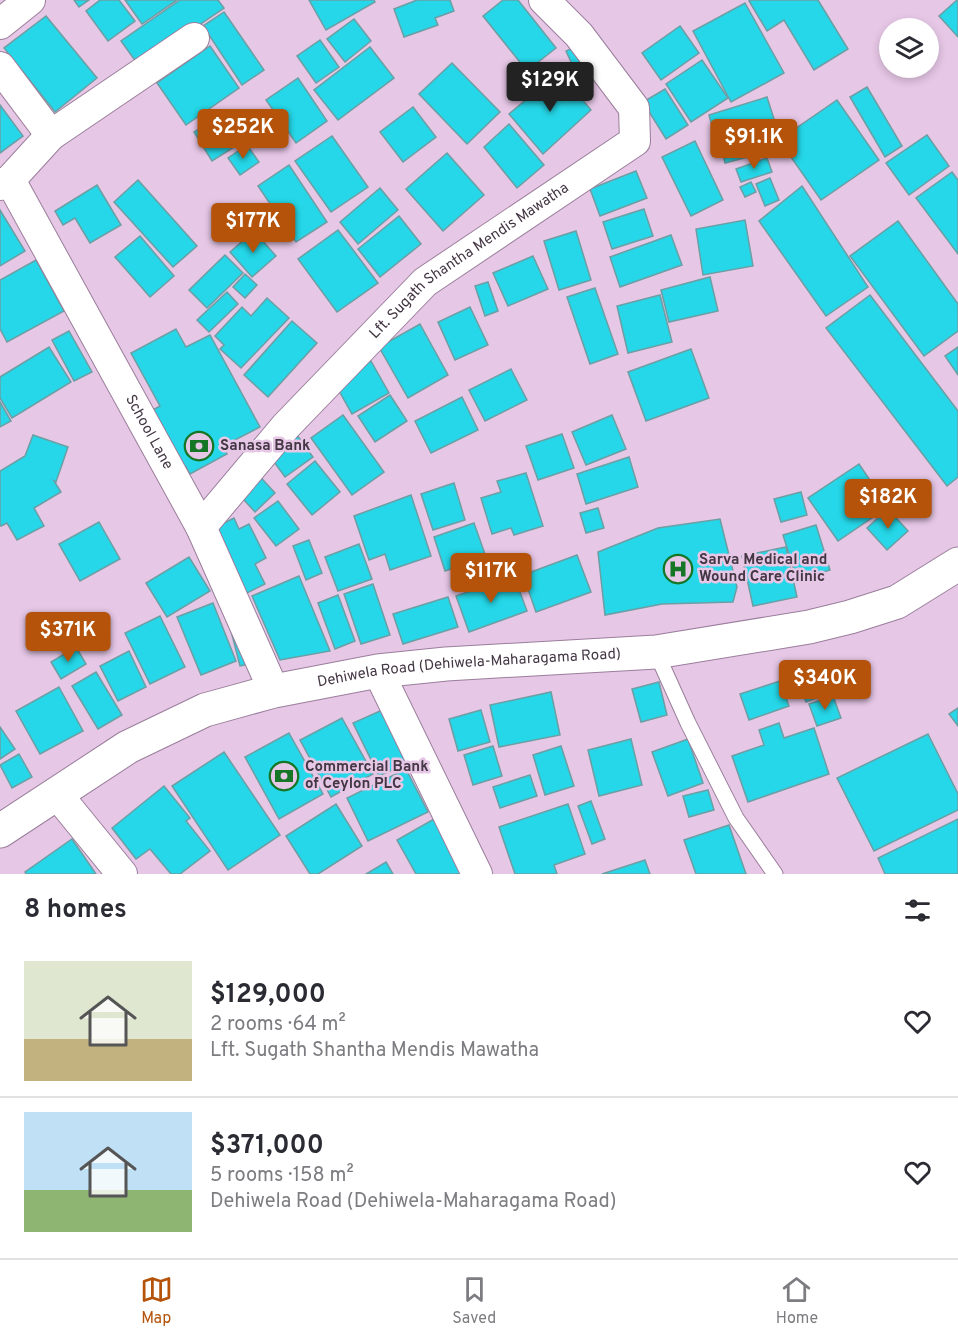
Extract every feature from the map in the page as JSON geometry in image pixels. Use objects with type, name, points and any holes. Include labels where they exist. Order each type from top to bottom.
[{"type":"main road","name":"Dehiwela Road (Dehiwela-Maharagama Road)","points":[[0,831],[128,747],[205,710],[274,691],[378,670],[656,652],[809,627],[897,602],[958,564]]},
{"type":"street","points":[[0,24],[30,0]]},
{"type":"street","name":"Lft. Sugath Shantha Mendis Mawatha","points":[[201,527],[286,426],[425,282],[635,141],[634,108],[579,35],[544,0]]},
{"type":"street","name":"School Lane","points":[[194,38],[51,135],[5,182],[201,527],[274,691]]},
{"type":"street","points":[[0,67],[51,135]]},
{"type":"street","points":[[378,670],[477,874]]},
{"type":"street","points":[[56,793],[122,874]]},
{"type":"lane","points":[[656,652],[688,723],[736,818],[775,874]]},
{"type":"building","points":[[74,0],[89,0],[79,7]]},
{"type":"building","points":[[100,0],[119,0],[135,21],[108,41],[86,11]]},
{"type":"building","points":[[125,0],[177,0],[142,24]]},
{"type":"building","points":[[180,0],[218,0],[224,8],[139,66],[121,41]]},
{"type":"building","points":[[309,0],[374,0],[375,2],[326,30]]},
{"type":"building","points":[[417,0],[450,0],[454,11],[435,18],[438,25],[404,37],[394,9]]},
{"type":"building","points":[[503,0],[518,0],[556,48],[527,71],[483,16]]},
{"type":"building","points":[[818,0],[848,49],[814,70],[784,20],[767,31],[749,1]]},
{"type":"building","points":[[958,0],[958,37],[939,16]]},
{"type":"building","points":[[745,3],[784,73],[731,102],[693,31]]},
{"type":"building","points":[[224,12],[264,70],[242,85],[203,26]]},
{"type":"building","points":[[46,16],[97,78],[55,112],[4,48]]},
{"type":"building","points":[[354,19],[371,41],[345,62],[327,39]]},
{"type":"building","points":[[680,26],[699,53],[661,80],[642,53]]},
{"type":"building","points":[[320,40],[339,67],[316,83],[297,56]]},
{"type":"building","points":[[581,44],[594,70],[578,77],[566,51]]},
{"type":"building","points":[[210,46],[239,88],[186,125],[157,83]]},
{"type":"building","points":[[370,47],[394,78],[338,120],[314,90]]},
{"type":"building","points":[[702,60],[728,98],[691,122],[666,84]]},
{"type":"building","points":[[452,63],[500,112],[467,144],[419,94]]},
{"type":"building","points":[[559,72],[591,110],[543,154],[509,114]]},
{"type":"building","points":[[298,78],[327,121],[296,143],[266,100]]},
{"type":"building","points":[[867,87],[902,146],[885,157],[850,97]]},
{"type":"building","points":[[665,89],[688,125],[666,139],[643,102]]},
{"type":"building","points":[[767,97],[775,122],[716,141],[709,115]]},
{"type":"building","points":[[837,100],[879,160],[821,200],[779,140]]},
{"type":"building","points":[[0,105],[23,136],[0,153]]},
{"type":"building","points":[[413,107],[436,137],[403,162],[380,132]]},
{"type":"building","points":[[229,110],[247,139],[212,161],[194,132]]},
{"type":"building","points":[[509,124],[544,165],[517,188],[484,147]]},
{"type":"building","points":[[766,130],[771,151],[725,163],[720,143]]},
{"type":"building","points":[[927,135],[949,166],[909,195],[886,163]]},
{"type":"building","points":[[332,136],[368,187],[331,212],[295,161]]},
{"type":"building","points":[[695,141],[723,200],[691,216],[662,157]]},
{"type":"building","points":[[247,145],[259,162],[240,175],[228,158]]},
{"type":"building","points":[[447,153],[484,195],[443,231],[406,189]]},
{"type":"building","points":[[767,158],[772,172],[741,182],[736,169]]},
{"type":"building","points":[[289,165],[327,222],[296,242],[258,186]]},
{"type":"building","points":[[636,171],[647,198],[600,216],[590,189]]},
{"type":"building","points":[[952,172],[958,180],[958,254],[916,198]]},
{"type":"building","points":[[770,178],[779,200],[765,206],[756,184]]},
{"type":"building","points":[[138,180],[197,246],[173,267],[114,202]]},
{"type":"building","points":[[751,182],[756,192],[745,197],[740,187]]},
{"type":"building","points":[[97,185],[121,225],[90,243],[75,218],[63,225],[55,211]]},
{"type":"building","points":[[802,186],[868,287],[826,316],[759,221]]},
{"type":"building","points":[[380,188],[398,210],[358,244],[340,222]]},
{"type":"building","points":[[644,209],[653,236],[612,249],[603,222]]},
{"type":"building","points":[[0,210],[25,251],[0,266]]},
{"type":"building","points":[[399,216],[421,244],[380,277],[358,249]]},
{"type":"building","points":[[745,220],[753,266],[703,275],[696,229]]},
{"type":"building","points":[[898,221],[958,304],[958,331],[924,356],[850,256]]},
{"type":"building","points":[[338,230],[378,283],[337,312],[298,259]]},
{"type":"building","points":[[254,231],[276,256],[252,277],[230,252]]},
{"type":"building","points":[[576,231],[591,280],[559,290],[544,241]]},
{"type":"building","points":[[671,235],[682,265],[620,287],[610,257]]},
{"type":"building","points":[[140,236],[174,276],[150,297],[115,257]]},
{"type":"building","points":[[225,255],[243,273],[207,308],[189,290]]},
{"type":"building","points":[[533,256],[548,289],[508,306],[493,273]]},
{"type":"building","points":[[36,260],[64,311],[7,342],[0,329],[0,280]]},
{"type":"building","points":[[245,274],[257,285],[245,298],[233,287]]},
{"type":"building","points":[[710,277],[718,311],[669,322],[661,290]]},
{"type":"building","points":[[488,282],[498,311],[485,316],[475,286]]},
{"type":"building","points":[[595,288],[618,354],[590,364],[567,297]]},
{"type":"building","points":[[227,292],[238,304],[209,332],[197,320]]},
{"type":"building","points":[[660,295],[672,342],[628,353],[617,306]]},
{"type":"building","points":[[870,295],[958,411],[958,477],[947,486],[826,328]]},
{"type":"building","points":[[267,298],[289,318],[241,368],[220,349],[224,345],[215,336],[242,307],[251,316]]},
{"type":"building","points":[[470,307],[488,345],[455,360],[438,322]]},
{"type":"building","points":[[292,321],[317,343],[268,397],[244,375]]},
{"type":"building","points":[[420,324],[448,375],[408,398],[379,347]]},
{"type":"building","points":[[176,329],[186,347],[210,335],[260,427],[223,446],[227,454],[190,474],[186,467],[182,469],[151,411],[160,406],[131,353]]},
{"type":"building","points":[[69,331],[92,372],[74,381],[52,340]]},
{"type":"building","points":[[49,347],[71,382],[12,418],[0,398],[0,377]]},
{"type":"building","points":[[958,347],[958,375],[945,356]]},
{"type":"building","points":[[691,349],[709,398],[646,421],[628,372]]},
{"type":"building","points":[[371,361],[389,393],[352,414],[334,382]]},
{"type":"building","points":[[511,369],[527,400],[485,421],[469,390]]},
{"type":"building","points":[[390,395],[407,421],[375,442],[358,416]]},
{"type":"building","points":[[462,397],[478,430],[431,453],[415,421]]},
{"type":"building","points":[[0,402],[11,421],[0,427]]},
{"type":"building","points":[[343,415],[384,472],[352,495],[311,438]]},
{"type":"building","points":[[612,415],[626,449],[586,465],[572,432]]},
{"type":"building","points":[[294,431],[313,457],[285,477],[266,451]]},
{"type":"building","points":[[562,434],[574,468],[538,480],[526,446]]},
{"type":"building","points":[[33,435],[68,447],[56,482],[54,481],[61,492],[34,508],[44,526],[17,540],[7,523],[0,525],[0,471],[25,456]]},
{"type":"building","points":[[629,457],[638,487],[586,504],[577,474]]},
{"type":"building","points":[[315,461],[340,492],[312,515],[287,484]]},
{"type":"building","points":[[859,464],[888,507],[838,541],[808,498]]},
{"type":"building","points":[[254,470],[275,493],[255,512],[234,489]]},
{"type":"building","points":[[526,473],[543,526],[514,535],[511,528],[492,534],[481,498],[501,492],[497,481]]},
{"type":"building","points":[[454,483],[465,520],[433,530],[421,494]]},
{"type":"building","points":[[801,492],[807,515],[781,522],[774,499]]},
{"type":"building","points":[[411,495],[431,556],[390,570],[385,554],[369,560],[354,516]]},
{"type":"building","points":[[278,501],[299,529],[276,546],[254,518]]},
{"type":"building","points":[[598,508],[604,528],[586,533],[580,513]]},
{"type":"building","points":[[888,509],[908,531],[887,550],[867,528]]},
{"type":"building","points":[[234,518],[239,529],[249,524],[266,558],[255,564],[265,584],[241,596],[208,531]]},
{"type":"building","points":[[720,519],[737,587],[733,602],[662,604],[605,615],[598,552],[658,528]]},
{"type":"building","points":[[99,522],[120,559],[80,581],[59,544]]},
{"type":"building","points":[[474,523],[486,557],[445,571],[434,537]]},
{"type":"building","points":[[816,525],[830,570],[797,580],[783,535]]},
{"type":"building","points":[[309,540],[322,573],[306,580],[293,546]]},
{"type":"building","points":[[359,544],[372,579],[338,591],[325,557]]},
{"type":"building","points":[[786,547],[797,597],[753,606],[742,556]]},
{"type":"building","points":[[577,555],[591,592],[536,612],[523,575]]},
{"type":"building","points":[[189,557],[210,591],[167,617],[146,583]]},
{"type":"building","points":[[299,576],[330,651],[280,660],[252,596]]},
{"type":"building","points":[[514,576],[527,611],[469,632],[456,596]]},
{"type":"building","points":[[373,584],[390,635],[361,644],[344,594]]},
{"type":"building","points":[[338,595],[355,641],[335,649],[318,603]]},
{"type":"building","points":[[448,597],[458,627],[403,644],[393,614]]},
{"type":"building","points":[[213,603],[236,661],[201,675],[177,617]]},
{"type":"building","points":[[160,616],[185,667],[150,684],[125,633]]},
{"type":"building","points":[[229,623],[250,664],[240,666]]},
{"type":"building","points":[[76,647],[86,664],[61,679],[51,662]]},
{"type":"building","points":[[129,651],[146,687],[118,701],[100,666]]},
{"type":"building","points":[[819,666],[830,693],[806,702],[796,675]]},
{"type":"building","points":[[96,672],[122,715],[98,729],[72,686]]},
{"type":"building","points":[[780,681],[789,706],[749,720],[740,694]]},
{"type":"building","points":[[659,682],[667,715],[641,722],[632,689]]},
{"type":"building","points":[[59,687],[83,731],[40,754],[16,711]]},
{"type":"building","points":[[551,692],[560,735],[499,747],[490,705]]},
{"type":"building","points":[[833,696],[841,718],[817,726],[809,704]]},
{"type":"building","points":[[389,707],[414,760],[379,776],[353,723]]},
{"type":"building","points":[[958,708],[958,726],[949,714]]},
{"type":"building","points":[[481,710],[490,742],[458,751],[449,719]]},
{"type":"building","points":[[342,718],[373,774],[331,797],[300,740]]},
{"type":"building","points":[[779,723],[784,738],[814,728],[829,774],[748,802],[732,756],[764,745],[759,730]]},
{"type":"building","points":[[0,727],[15,749],[0,759]]},
{"type":"building","name":"Commercial Bank of Ceylon PLC","points":[[289,733],[323,794],[279,819],[245,757]]},
{"type":"building","points":[[928,734],[958,794],[958,810],[874,851],[837,778]]},
{"type":"building","points":[[631,739],[642,785],[599,796],[588,750]]},
{"type":"building","points":[[688,739],[703,783],[668,796],[652,752]]},
{"type":"building","points":[[493,746],[502,776],[473,785],[464,755]]},
{"type":"building","points":[[561,746],[574,786],[545,795],[533,755]]},
{"type":"building","points":[[224,752],[280,835],[228,870],[172,786]]},
{"type":"building","points":[[19,754],[32,777],[12,788],[0,765]]},
{"type":"building","points":[[406,769],[428,812],[368,841],[347,798]]},
{"type":"building","points":[[530,775],[537,796],[500,808],[493,787]]},
{"type":"building","points":[[164,786],[190,818],[186,821],[210,851],[180,874],[171,874],[150,849],[136,859],[112,828]]},
{"type":"building","points":[[708,790],[714,810],[689,817],[683,796]]},
{"type":"building","points":[[591,801],[605,839],[592,844],[578,806]]},
{"type":"building","points":[[336,804],[362,846],[318,874],[310,874],[286,836]]},
{"type":"building","points":[[568,804],[585,854],[554,865],[557,874],[515,874],[499,827]]},
{"type":"building","points":[[434,819],[465,874],[416,874],[397,840]]},
{"type":"building","points":[[958,819],[958,874],[885,874],[878,858]]},
{"type":"building","points":[[729,825],[746,874],[696,874],[684,840]]},
{"type":"building","points":[[72,839],[96,874],[26,874],[25,872]]},
{"type":"building","points":[[645,860],[650,874],[602,874]]},
{"type":"building","points":[[386,862],[393,874],[366,874]]},
{"type":"place","name":"Sanasa Bank","points":[[199,446]]},
{"type":"place","name":"Sarva Medical and Wound Care Clinic","points":[[678,569]]},
{"type":"place","name":"Commercial Bank of Ceylon PLC","points":[[284,776]]}]
